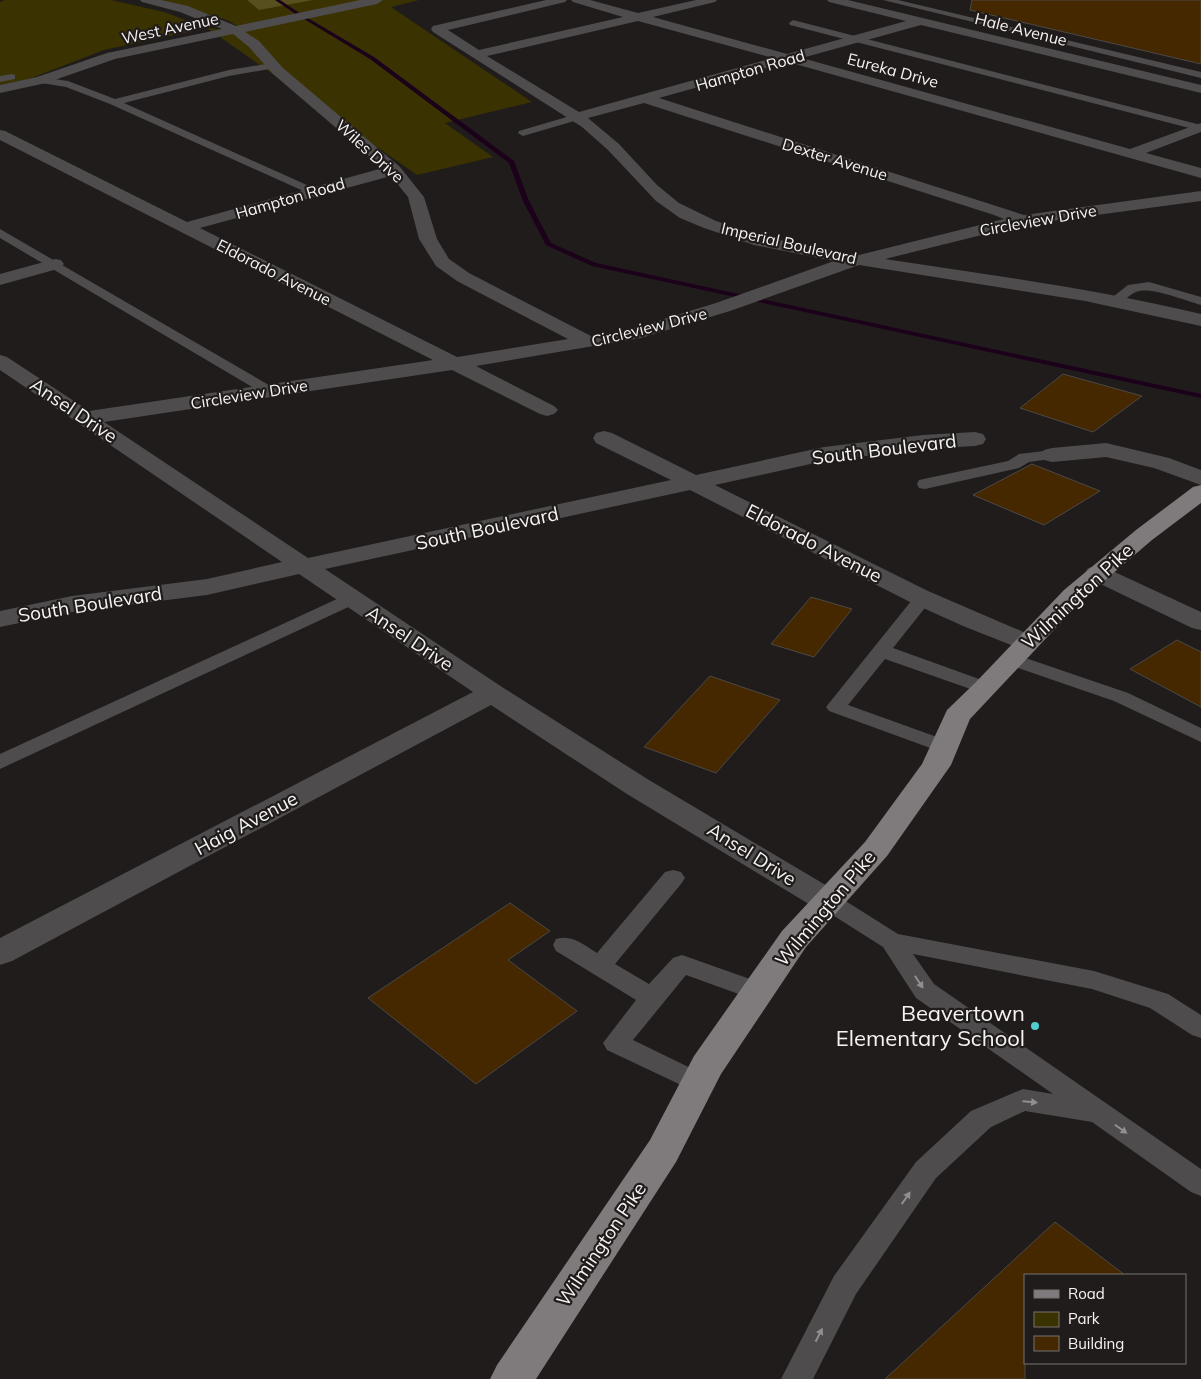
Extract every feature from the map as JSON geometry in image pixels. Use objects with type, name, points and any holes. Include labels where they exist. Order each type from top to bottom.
[{"type":"main road","name":"Wilmington Pike","points":[[512,1379],[663,1150],[707,1066],[794,939],[876,849],[936,765],[956,716],[986,688],[1019,651],[1097,574],[1144,535],[1201,492]]},
{"type":"street","name":"Wiles Drive","points":[[146,0],[184,9],[236,30],[254,44],[272,66],[394,170],[407,184],[416,197],[428,239],[442,262],[463,277],[588,342]]},
{"type":"street","name":"West Avenue","points":[[0,90],[41,80],[112,56],[377,0]]},
{"type":"street","name":"Imperial Boulevard","points":[[561,0],[437,29],[577,117],[603,137],[653,191],[667,203],[686,214],[738,234],[818,254],[1046,287],[1116,300],[1201,320]]},
{"type":"street","name":"Eureka Drive","points":[[576,0],[1201,172]]},
{"type":"street","points":[[478,54],[711,0]]},
{"type":"street","name":"Hale Avenue","points":[[833,0],[1201,89]]},
{"type":"street","name":"Hampton Road","points":[[577,117],[922,21]]},
{"type":"street","name":"Dexter Avenue","points":[[646,99],[1000,211],[1022,220]]},
{"type":"street","points":[[1132,154],[1200,127]]},
{"type":"street","name":"Eldorado Avenue","points":[[0,134],[547,410]]},
{"type":"street","name":"Hampton Road","points":[[186,227],[394,170]]},
{"type":"street","name":"Circleview Drive","points":[[87,418],[588,342],[653,329],[723,307],[843,264],[1022,220],[1201,196]]},
{"type":"street","points":[[0,280],[55,264]]},
{"type":"street","name":"Ansel Drive","points":[[0,361],[87,418],[350,599],[492,693],[638,787],[828,901]]},
{"type":"street","name":"Eldorado Avenue","points":[[604,438],[698,483],[969,621],[1019,651]]},
{"type":"street","name":"South Boulevard","points":[[0,619],[72,604],[207,587],[698,483],[824,454],[922,442],[975,438]]},
{"type":"street","name":"South Boulevard","points":[[1052,455],[1106,450],[1161,462],[1201,478]]},
{"type":"street","points":[[1097,574],[1201,622]]},
{"type":"street","name":"Haig Avenue","points":[[0,953],[492,693]]},
{"type":"lane","points":[[887,0],[1201,75]]},
{"type":"lane","points":[[793,23],[1200,127]]},
{"type":"lane","points":[[114,102],[229,73],[272,66]]},
{"type":"lane","points":[[0,80],[12,77]]},
{"type":"lane","points":[[41,80],[68,84],[114,102],[314,192]]},
{"type":"lane","points":[[523,132],[577,117]]},
{"type":"lane","points":[[0,232],[269,391]]},
{"type":"lane","points":[[1116,300],[1134,288],[1149,286],[1201,301]]},
{"type":"lane","name":"South Boulevard","points":[[925,484],[1014,465],[1025,457],[1052,455]]},
{"type":"lane","points":[[0,762],[350,599]]},
{"type":"lane","points":[[924,599],[836,707],[944,747]]},
{"type":"lane","points":[[882,651],[986,688]]},
{"type":"lane","points":[[1019,651],[1201,736]]},
{"type":"lane","points":[[600,966],[673,878]]},
{"type":"lane","points":[[828,901],[892,941],[1094,980],[1158,1001],[1201,1028]]},
{"type":"lane","points":[[892,941],[925,991],[1201,1184]]},
{"type":"lane","points":[[565,945],[652,998]]},
{"type":"lane","points":[[698,1083],[616,1043],[682,964],[758,992]]},
{"type":"lane","points":[[797,1379],[845,1285],[877,1239],[926,1170],[981,1119],[1023,1100],[1097,1112]]},
{"type":"green space","points":[[5,0],[111,0],[164,12],[207,28],[104,50],[29,79],[0,85],[0,2]]},
{"type":"green space","points":[[158,0],[419,0],[391,7],[532,102],[445,123],[493,157],[417,175],[207,28],[235,30],[239,27],[227,20]]},
{"type":"shaded area","points":[[247,0],[313,0],[259,10]]},
{"type":"building","points":[[972,0],[1201,0],[1201,64],[970,10]]},
{"type":"building","points":[[1063,374],[1142,396],[1093,432],[1020,408]]},
{"type":"building","points":[[1032,464],[1100,491],[1044,525],[973,495]]},
{"type":"building","points":[[811,597],[852,609],[814,657],[771,644]]},
{"type":"building","points":[[1177,640],[1201,652],[1201,707],[1130,669]]},
{"type":"building","points":[[710,676],[780,700],[716,773],[644,747]]},
{"type":"building","points":[[510,903],[550,931],[508,960],[577,1011],[476,1084],[368,998]]},
{"type":"building","points":[[1055,1222],[1124,1274],[1024,1274],[1025,1379],[885,1379]]},
{"type":"waterway","points":[[277,0],[299,14]]},
{"type":"waterway","points":[[306,18],[372,58],[512,162],[526,201],[548,244],[594,265],[1201,396]]},
{"type":"place","name":"Beavertown Elementary School","points":[[1035,1026]]}]
